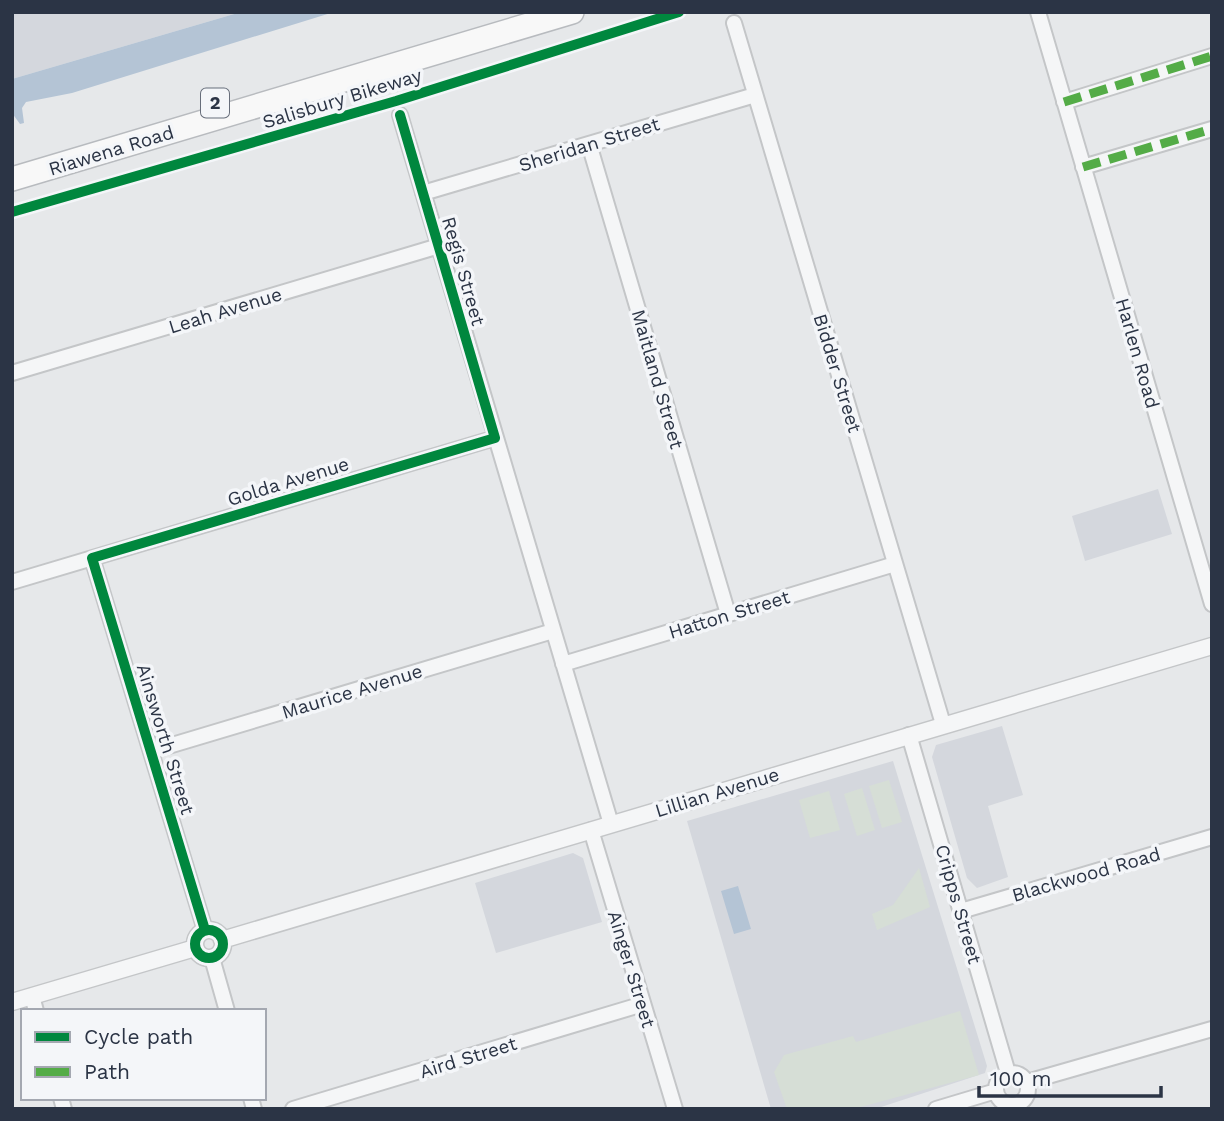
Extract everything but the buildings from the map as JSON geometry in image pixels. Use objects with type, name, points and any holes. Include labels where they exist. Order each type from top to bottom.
[{"type":"highway","name":"Riawena Road","points":[[12,164],[517,12]]},
{"type":"highway","name":"Riawena Road","points":[[12,179],[572,12]]},
{"type":"street","name":"Harlen Road","points":[[1038,12],[1212,604]]},
{"type":"street","name":"Bidder Street","points":[[734,23],[943,724]]},
{"type":"street","points":[[1064,102],[1212,56]]},
{"type":"street","name":"Sheridan Street","points":[[423,193],[755,95]]},
{"type":"street","name":"Regis Street","points":[[400,115],[611,824]]},
{"type":"street","points":[[1083,167],[1212,129]]},
{"type":"street","name":"Maitland Street","points":[[589,144],[728,614]]},
{"type":"street","name":"Leah Avenue","points":[[12,373],[439,246]]},
{"type":"street","name":"Golda Avenue","points":[[12,582],[495,438]]},
{"type":"street","name":"Ainsworth Street","points":[[92,558],[205,930]]},
{"type":"street","name":"Hatton Street","points":[[563,664],[895,564]]},
{"type":"street","name":"Maurice Avenue","points":[[152,751],[553,631]]},
{"type":"street","name":"Lillian Avenue","points":[[222,940],[1212,646]]},
{"type":"street","name":"Cripps Street","points":[[909,734],[1008,1073]]},
{"type":"street","name":"Ainger Street","points":[[591,830],[675,1109]]},
{"type":"street","name":"Blackwood Road","points":[[961,911],[1212,837]]},
{"type":"street","points":[[205,930],[217,932],[222,940],[222,949],[212,958],[199,955],[195,948],[197,935],[205,930]]},
{"type":"street","points":[[12,1002],[34,1003],[195,948]]},
{"type":"street","points":[[212,958],[226,1009]]},
{"type":"street","name":"Aird Street","points":[[293,1109],[643,1004]]},
{"type":"street","points":[[1027,1082],[1212,1029]]},
{"type":"street","points":[[1008,1073],[1021,1075],[1027,1082],[1026,1097],[1018,1106],[1004,1102],[996,1091],[1000,1078],[1008,1073]]},
{"type":"street","points":[[936,1109],[996,1091]]},
{"type":"shaded area","points":[[12,12],[241,12],[12,79]]},
{"type":"shaded area","points":[[1158,489],[1172,534],[1085,561],[1072,516]]},
{"type":"shaded area","points":[[1002,726],[1023,795],[988,806],[1008,877],[977,888],[967,878],[932,757],[936,745]]},
{"type":"shaded area","points":[[893,761],[987,1066],[985,1073],[875,1109],[771,1109],[687,821]]},
{"type":"shaded area","points":[[889,780],[902,822],[882,828],[869,786]]},
{"type":"shaded area","points":[[862,788],[875,830],[857,836],[844,794]]},
{"type":"shaded area","points":[[829,791],[840,830],[810,838],[799,800]]},
{"type":"shaded area","points":[[573,853],[583,858],[602,922],[496,953],[475,883]]},
{"type":"shaded area","points":[[919,868],[930,907],[877,930],[872,914],[893,905]]},
{"type":"shaded area","points":[[960,1011],[979,1075],[853,1109],[787,1109],[774,1072],[784,1055],[853,1036],[856,1042]]},
{"type":"water","points":[[241,12],[334,12],[72,93],[26,102],[22,108],[24,123],[20,124],[12,113],[12,79]]},
{"type":"water","points":[[738,886],[751,929],[734,934],[721,891]]},
{"type":"marked path","points":[[1064,102],[1212,56]]},
{"type":"marked path","points":[[1083,167],[1212,129]]},
{"type":"cycle path","name":"Salisbury Bikeway","points":[[12,212],[396,101],[679,12]]},
{"type":"cycle path","points":[[205,930],[92,558],[495,438],[400,115]]},
{"type":"cycle path","points":[[209,930],[219,934],[223,944],[219,954],[209,958],[199,954],[195,944],[199,934],[209,930]]}]
